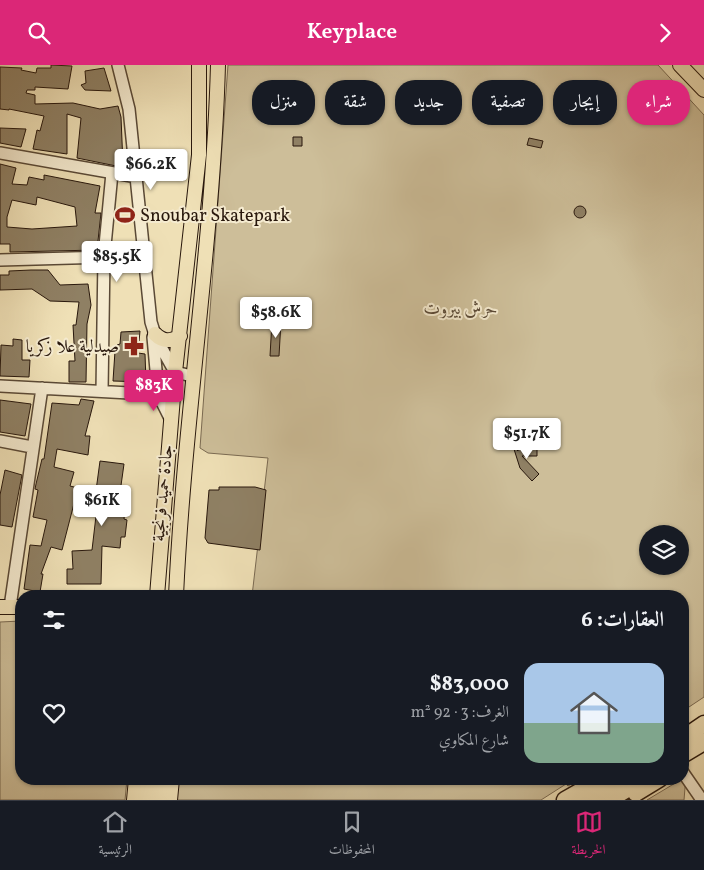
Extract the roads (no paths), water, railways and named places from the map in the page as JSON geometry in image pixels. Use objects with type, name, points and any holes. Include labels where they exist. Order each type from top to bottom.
[{"type":"highway","points":[[689,724],[704,714]]},
{"type":"highway","points":[[689,734],[704,724]]},
{"type":"highway","points":[[689,751],[704,742]]},
{"type":"highway","points":[[689,760],[704,751]]},
{"type":"highway","points":[[146,800],[147,785]]},
{"type":"highway","points":[[158,800],[159,785]]},
{"type":"highway","points":[[565,800],[591,785]]},
{"type":"highway","points":[[588,800],[612,785]]},
{"type":"highway","points":[[609,800],[634,785]]},
{"type":"highway","points":[[625,800],[649,785]]},
{"type":"main road","name":"جادة حميد فرنجية","points":[[157,590],[170,423],[199,155],[199,65]]},
{"type":"main road","name":"جادة حميد فرنجية","points":[[176,590],[179,521],[192,376],[213,183],[218,65]]},
{"type":"main road","points":[[680,65],[704,90]]},
{"type":"main road","points":[[153,328],[162,340],[168,341],[180,336]]},
{"type":"main road","points":[[134,800],[135,785]]},
{"type":"main road","points":[[170,800],[171,785]]},
{"type":"street","points":[[118,65],[128,109],[137,177],[143,256],[158,381],[155,389],[148,394]]},
{"type":"street","points":[[0,153],[137,177]]},
{"type":"street","points":[[102,391],[104,256],[112,173]]},
{"type":"street","points":[[0,260],[143,256]]},
{"type":"street","points":[[153,328],[175,372],[192,376]]},
{"type":"street","points":[[0,386],[148,394],[162,402],[168,410],[170,423]]},
{"type":"street","points":[[10,607],[42,389]]},
{"type":"street","points":[[0,441],[32,447]]},
{"type":"street","points":[[689,781],[702,800]]},
{"type":"place","name":"Snoubar Skatepark","points":[[125,215]]},
{"type":"place","name":"صيدلية علا زكريا","points":[[134,346]]},
{"type":"park label","name":"حرش بيروت","points":[[461,308]]}]
